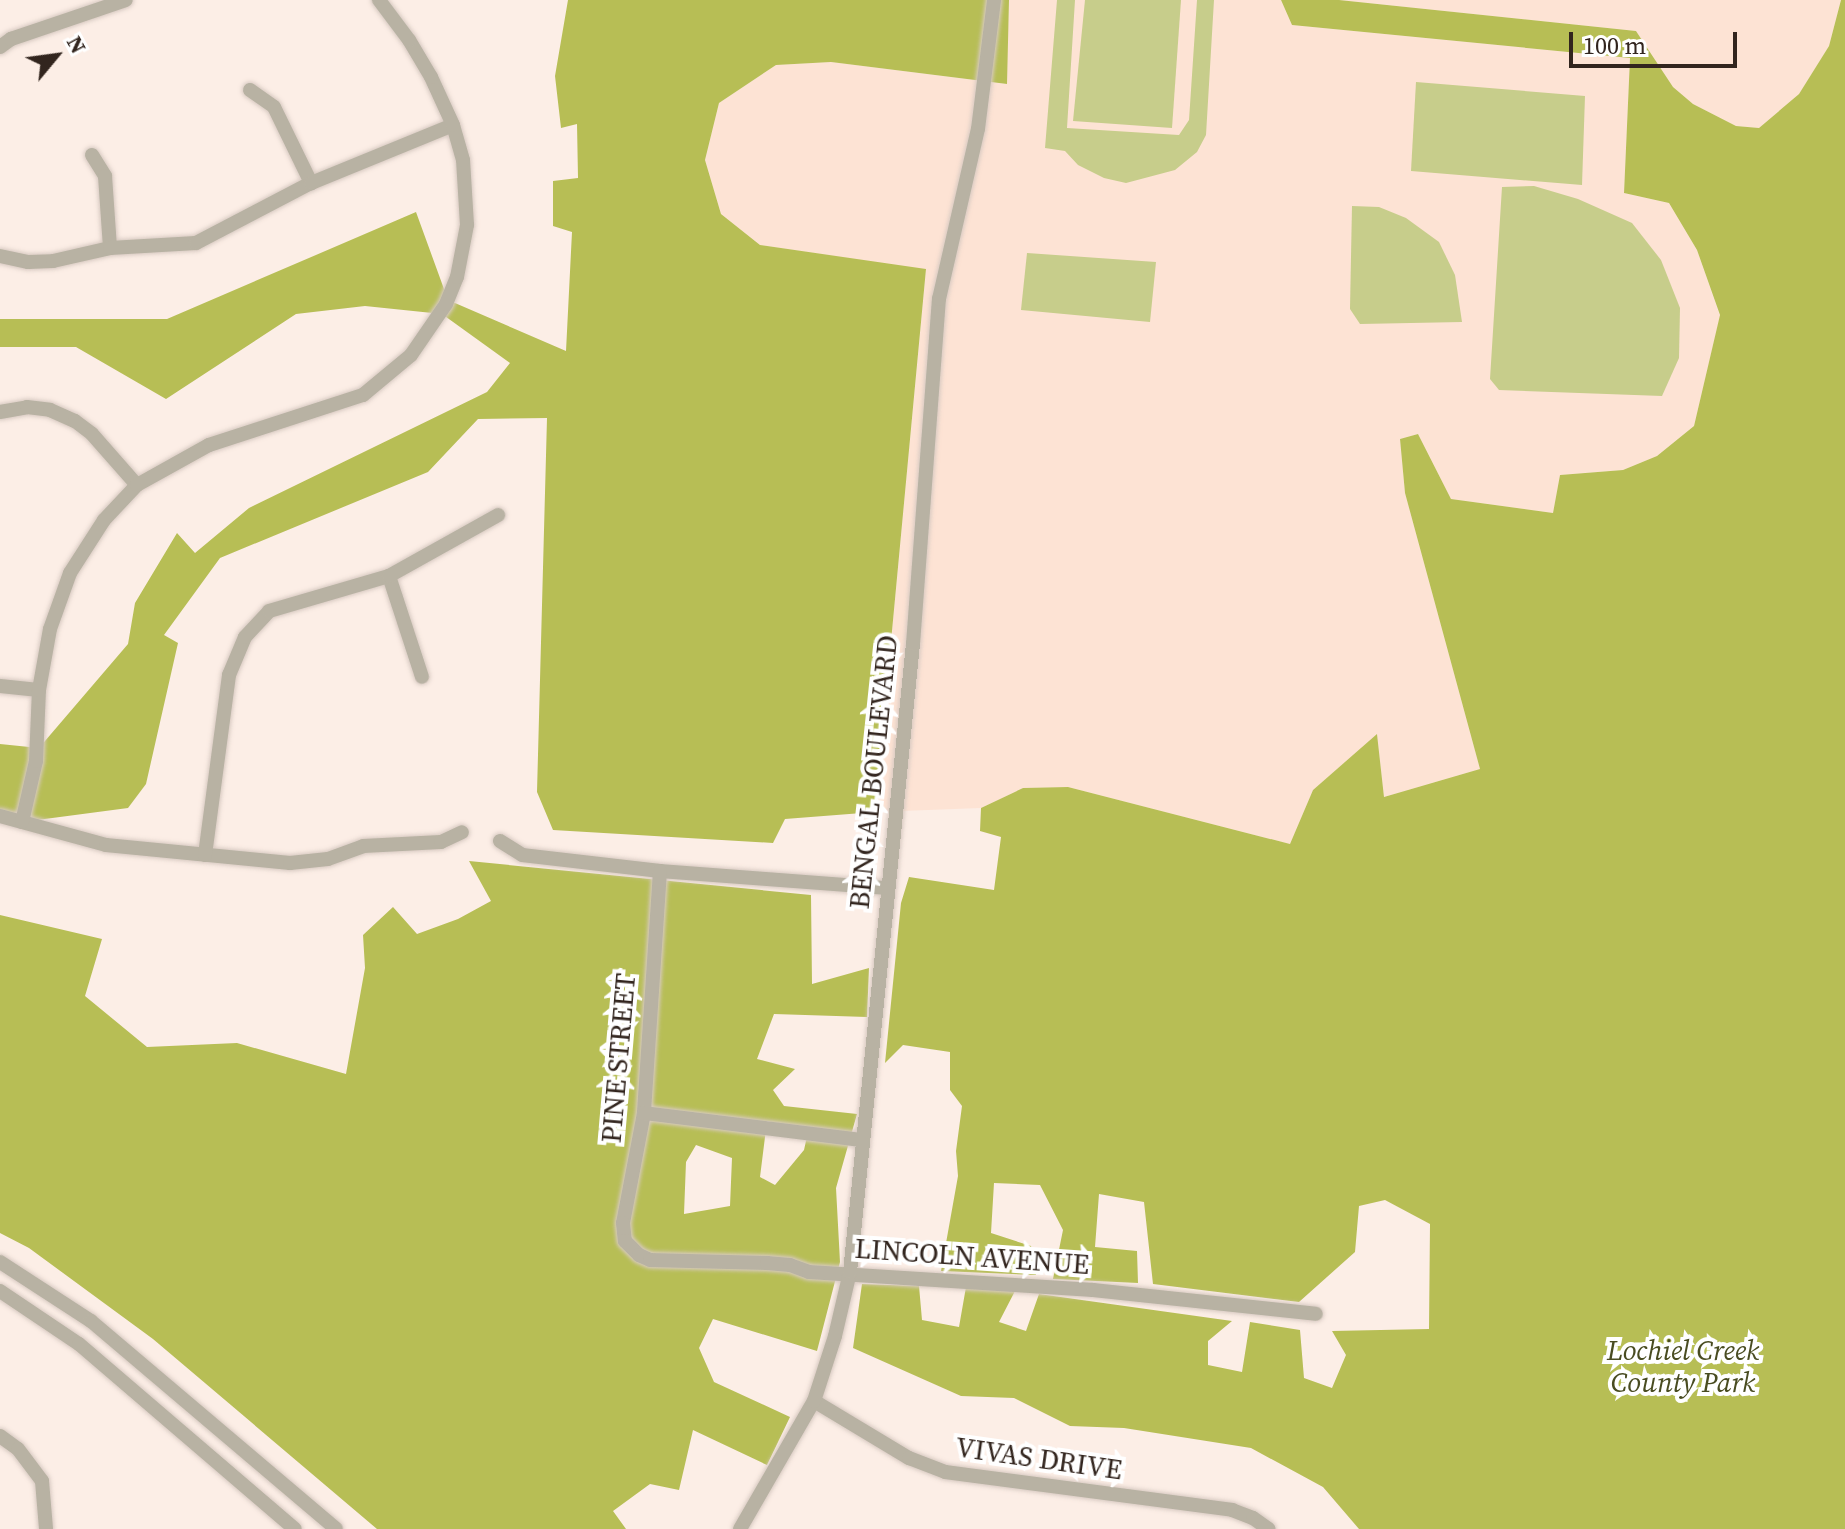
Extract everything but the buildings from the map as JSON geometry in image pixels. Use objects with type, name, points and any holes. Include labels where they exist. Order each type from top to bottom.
[{"type":"street","points":[[0,47],[11,39],[126,0]]},
{"type":"street","points":[[22,822],[36,761],[39,690],[50,629],[70,573],[104,520],[137,485],[209,445],[363,395],[411,355],[446,304],[463,253],[466,189],[453,125],[409,40],[379,0]]},
{"type":"street","name":"BENGAL BOULEVARD","points":[[740,1529],[814,1401],[835,1336],[850,1272],[913,644],[939,299],[978,129],[994,0]]},
{"type":"street","points":[[250,90],[274,107],[311,183]]},
{"type":"street","points":[[0,256],[28,262],[53,261],[110,248],[196,243],[311,183],[453,125]]},
{"type":"street","points":[[92,155],[105,176],[110,248]]},
{"type":"street","points":[[0,412],[27,407],[50,410],[75,421],[92,434],[137,485]]},
{"type":"street","points":[[205,855],[229,675],[245,637],[269,611],[389,576],[498,515]]},
{"type":"street","points":[[389,576],[422,677]]},
{"type":"street","points":[[0,686],[39,690]]},
{"type":"street","points":[[0,816],[106,845],[290,863],[328,859],[363,846],[441,842],[462,832]]},
{"type":"street","points":[[500,841],[522,855],[660,871],[887,888]]},
{"type":"street","name":"PINE STREET","points":[[629,1247],[623,1223],[644,1113],[660,871]]},
{"type":"street","points":[[644,1113],[862,1140]]},
{"type":"street","name":"LINCOLN AVENUE","points":[[629,1247],[650,1260],[767,1263],[790,1265],[809,1272],[850,1272],[1121,1293],[1316,1314]]},
{"type":"street","points":[[0,1262],[91,1321],[336,1529]]},
{"type":"street","points":[[0,1291],[79,1344],[295,1529]]},
{"type":"street","name":"VIVAS DRIVE","points":[[814,1401],[936,1470],[1232,1510],[1253,1518],[1269,1529]]},
{"type":"street","points":[[0,1436],[18,1449],[42,1481],[46,1529]]},
{"type":"shaded area","points":[[1009,0],[1281,0],[1292,25],[1630,58],[1624,193],[1669,203],[1697,250],[1720,316],[1694,426],[1657,456],[1623,470],[1560,475],[1553,513],[1451,499],[1418,434],[1400,439],[1405,493],[1480,769],[1384,797],[1377,735],[1313,790],[1290,844],[1068,787],[1023,788],[981,808],[875,812],[926,270],[760,245],[721,214],[705,160],[719,103],[776,65],[831,62],[1006,84]]},
{"type":"shaded area","points":[[1339,0],[1841,0],[1829,46],[1799,94],[1759,128],[1736,126],[1693,104],[1673,87],[1636,31]]},
{"type":"green space","points":[[568,0],[1009,0],[1007,84],[831,62],[776,65],[719,103],[705,160],[721,214],[760,245],[926,269],[875,812],[785,819],[773,843],[553,830],[537,792],[547,418],[478,419],[428,472],[220,558],[164,635],[178,643],[146,784],[128,808],[22,822],[0,816],[0,744],[39,748],[128,644],[135,603],[177,533],[195,553],[249,508],[487,392],[510,363],[442,314],[365,306],[296,314],[166,399],[76,347],[0,347],[0,319],[167,319],[416,212],[448,300],[566,351],[572,232],[553,226],[553,181],[578,178],[577,124],[561,128],[555,76]]},
{"type":"green space","points":[[1057,0],[1075,0],[1067,128],[1179,135],[1189,120],[1197,0],[1214,0],[1206,135],[1197,152],[1175,170],[1126,183],[1104,178],[1078,165],[1065,151],[1045,148]]},
{"type":"green space","points":[[1085,0],[1181,0],[1172,128],[1073,121]]},
{"type":"green space","name":"Lochiel Creek County Park","points":[[1281,0],[1339,0],[1636,31],[1673,87],[1693,104],[1736,126],[1759,128],[1799,94],[1829,46],[1841,0],[1845,0],[1845,1529],[1359,1529],[1323,1487],[1251,1448],[1124,1428],[1070,1426],[1014,1398],[961,1396],[853,1348],[862,1284],[919,1286],[922,1320],[959,1327],[966,1287],[1015,1291],[999,1322],[1026,1331],[1039,1294],[1232,1321],[1208,1341],[1208,1365],[1242,1372],[1250,1322],[1300,1330],[1304,1378],[1332,1388],[1346,1355],[1332,1331],[1429,1329],[1430,1224],[1385,1200],[1359,1206],[1355,1252],[1299,1302],[1153,1284],[1144,1202],[1099,1194],[1095,1247],[1137,1251],[1138,1283],[1053,1279],[1063,1230],[1040,1185],[994,1183],[991,1233],[1031,1246],[1036,1275],[941,1271],[958,1176],[956,1151],[962,1106],[950,1090],[950,1052],[903,1045],[885,1063],[901,903],[909,877],[994,890],[1001,837],[980,831],[981,808],[1023,788],[1068,787],[1290,844],[1313,790],[1377,734],[1384,797],[1480,769],[1405,493],[1400,439],[1418,434],[1451,499],[1553,513],[1560,475],[1623,470],[1657,456],[1694,426],[1720,315],[1697,250],[1669,203],[1624,193],[1630,58],[1292,25]]},
{"type":"green space","points":[[1416,82],[1585,96],[1582,185],[1411,171]]},
{"type":"green space","points":[[1534,186],[1578,199],[1632,223],[1661,260],[1680,308],[1679,358],[1662,396],[1499,390],[1490,379],[1502,187]]},
{"type":"green space","points":[[1352,206],[1379,207],[1406,218],[1439,242],[1455,275],[1462,322],[1360,324],[1350,309]]},
{"type":"green space","points":[[1027,253],[1156,262],[1150,322],[1021,310]]},
{"type":"green space","points":[[469,861],[811,895],[812,984],[869,968],[867,1017],[774,1014],[757,1059],[795,1069],[773,1090],[784,1106],[857,1114],[836,1188],[840,1262],[817,1351],[713,1319],[699,1348],[714,1382],[790,1417],[767,1465],[693,1430],[679,1490],[650,1484],[613,1511],[626,1529],[377,1529],[153,1339],[29,1248],[0,1233],[0,915],[102,939],[85,996],[147,1047],[237,1043],[346,1074],[365,968],[363,935],[393,907],[417,934],[458,919],[491,901]],"holes":[[[767,1121],[808,1132],[804,1150],[775,1185],[760,1177]],[[696,1145],[732,1158],[730,1206],[684,1214],[686,1162]]]}]
